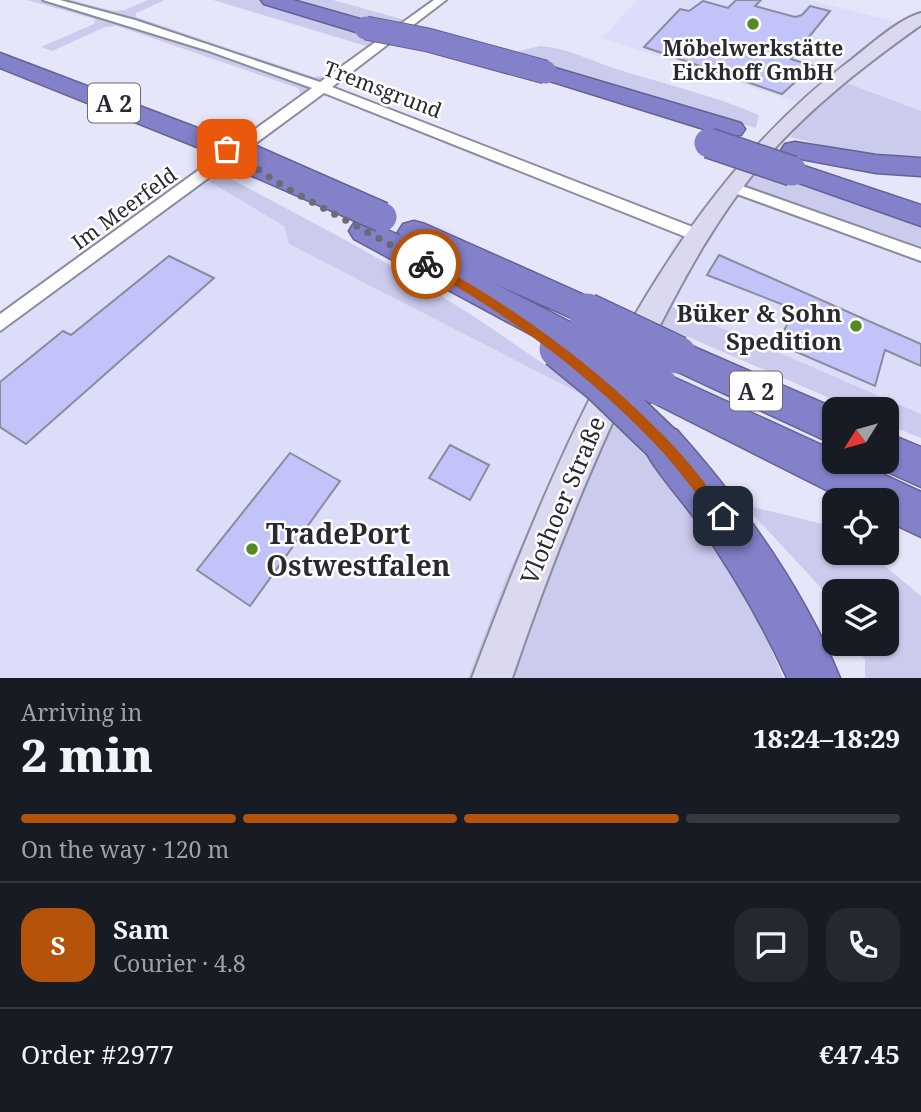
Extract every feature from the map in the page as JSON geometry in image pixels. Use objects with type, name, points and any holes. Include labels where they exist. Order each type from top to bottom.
[{"type":"highway","points":[[271,0],[540,77],[721,136],[794,161],[921,216]]},
{"type":"highway","name":"A 2","points":[[0,60],[227,149],[288,189],[373,224]]},
{"type":"highway","points":[[794,161],[921,167]]},
{"type":"highway","points":[[794,161],[921,191]]},
{"type":"highway","points":[[373,224],[470,288],[571,333],[669,371],[921,514]]},
{"type":"highway","points":[[373,224],[571,333],[603,385],[662,443],[741,542],[769,586],[814,678]]},
{"type":"highway","name":"A 2","points":[[669,371],[822,423]]},
{"type":"highway","points":[[900,458],[921,467]]},
{"type":"main road","name":"Vlothoer Straße","points":[[492,678],[538,549],[597,415],[697,235],[731,187],[780,131],[821,92],[921,18]]},
{"type":"street","name":"Tremsgrund","points":[[48,0],[117,17],[323,88],[697,235]]},
{"type":"street","name":"Im Meerfeld","points":[[0,324],[441,0]]},
{"type":"street","points":[[731,187],[921,255]]},
{"type":"shaded area","points":[[27,0],[71,0],[113,11],[125,10],[148,0],[165,0],[136,13],[136,17],[314,77],[329,75],[301,96],[298,88],[117,26],[105,27],[52,51],[41,47],[94,24],[95,19]]},
{"type":"shaded area","points":[[213,0],[333,0],[405,20],[369,47]]},
{"type":"shaded area","points":[[432,0],[448,0],[417,23],[405,20]]},
{"type":"shaded area","points":[[637,0],[810,0],[904,24],[921,11],[921,111],[845,82],[815,108],[602,38]]},
{"type":"shaded area","points":[[540,46],[572,53],[742,108],[759,115],[756,128],[526,62],[516,52]]},
{"type":"shaded area","points":[[844,82],[921,111],[921,156],[872,157],[790,137],[815,108]]},
{"type":"shaded area","points":[[747,164],[921,226],[921,252],[728,183]]},
{"type":"shaded area","points":[[204,165],[326,229],[444,297],[567,379],[593,400],[649,460],[702,530],[748,603],[783,678],[468,678],[506,578],[591,399],[289,244],[284,226],[195,173]]},
{"type":"shaded area","points":[[195,173],[284,226],[289,244],[591,399],[506,578],[468,678],[0,678],[0,314]]},
{"type":"shaded area","points":[[728,183],[921,252],[921,414],[900,405],[900,397],[882,397],[650,297],[675,242]]},
{"type":"shaded area","points":[[650,297],[882,397],[827,397],[640,316]]},
{"type":"shaded area","points":[[900,405],[921,414],[921,438],[900,429]]},
{"type":"shaded area","points":[[744,505],[822,524],[822,565],[884,565],[921,596],[921,678],[865,678],[865,659],[862,656],[899,656],[899,579],[822,579],[822,589]]},
{"type":"building","points":[[736,0],[761,0],[755,6],[795,17],[802,15],[810,6],[830,11],[791,59],[813,66],[782,94],[644,47],[680,9],[689,11],[703,1],[728,8]]},
{"type":"building","points":[[719,255],[921,344],[921,366],[885,350],[875,386],[778,344],[794,309],[707,275]]},
{"type":"building","points":[[169,256],[214,278],[26,444],[0,427],[0,382],[63,331],[71,335]]},
{"type":"building","points":[[450,445],[489,465],[470,500],[429,478]]},
{"type":"building","name":"TradePort Ostwestfalen","points":[[290,453],[340,481],[250,606],[197,570]]},
{"type":"way so far","points":[[227,149],[288,189],[426,264]]},
{"type":"place","name":"Möbelwerkstätte Eickhoff GmbH","points":[[753,24]]},
{"type":"place","name":"Büker & Sohn Spedition","points":[[856,326]]},
{"type":"place","name":"TradePort Ostwestfalen","points":[[252,549]]},
{"type":"route","points":[[426,264],[470,288],[558,349],[603,385],[662,443],[723,516]]}]
